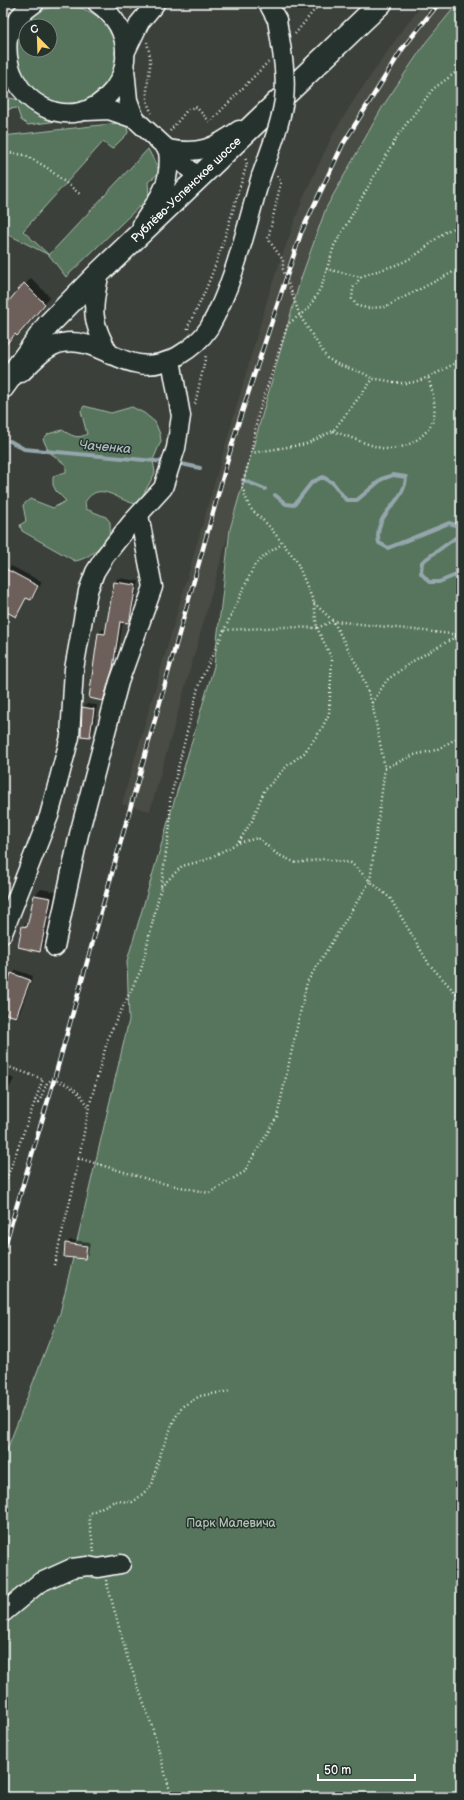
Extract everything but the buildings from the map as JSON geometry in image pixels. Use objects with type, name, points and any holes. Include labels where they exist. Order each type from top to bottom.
[{"type":"main road","name":"Рублёво-Успенское шоссе","points":[[3,387],[48,325],[100,272],[381,3]]},
{"type":"street","points":[[105,9],[134,13],[156,3]]},
{"type":"street","points":[[3,390],[39,356],[50,348],[62,343],[92,346],[110,355],[141,365],[156,365],[171,360],[191,349],[208,329],[230,283],[261,176],[278,127],[284,98],[284,67],[277,20],[268,3]]},
{"type":"street","points":[[24,97],[11,78],[5,47],[15,22],[30,4]]},
{"type":"street","points":[[105,9],[123,36],[128,100],[135,118]]},
{"type":"street","points":[[78,112],[90,109],[109,95],[116,86],[125,58],[134,13]]},
{"type":"street","points":[[3,90],[24,97],[34,104],[50,111],[67,114],[98,109],[109,110],[135,118],[167,142],[185,152],[196,152],[210,148],[272,107]]},
{"type":"street","points":[[167,142],[199,178]]},
{"type":"street","points":[[129,244],[162,193],[168,176],[167,142]]},
{"type":"street","points":[[100,272],[94,303],[94,318],[97,331],[110,355]]},
{"type":"street","points":[[3,933],[49,816],[68,742],[74,669],[88,591],[95,572],[105,556],[163,488],[176,448],[181,416],[171,360]]},
{"type":"street","points":[[56,947],[79,834],[119,682],[153,587],[139,515]]},
{"type":"street","points":[[3,1612],[39,1583],[72,1568],[88,1566],[98,1568],[121,1564]]},
{"type":"path","points":[[294,36],[320,3]]},
{"type":"path","points":[[134,13],[144,29],[150,60],[146,90],[148,107],[155,118]]},
{"type":"path","points":[[461,22],[458,36],[461,49]]},
{"type":"path","points":[[167,142],[188,109],[196,107],[210,122],[274,57]]},
{"type":"path","points":[[238,843],[252,821],[264,791],[288,766],[304,753],[322,730],[329,714],[332,659],[317,628],[314,603],[296,560],[268,525],[250,508],[242,486],[251,453],[258,415],[288,324],[308,309],[316,296],[334,246],[398,136],[433,89],[455,73],[461,65]]},
{"type":"path","points":[[3,152],[25,155],[46,167],[81,195]]},
{"type":"path","points":[[188,332],[188,326],[201,302],[225,236],[247,164],[244,155]]},
{"type":"path","points":[[461,225],[435,238],[414,256],[397,265],[372,272],[361,277],[354,288],[352,299],[358,306],[368,308],[385,307],[423,286],[461,268]]},
{"type":"path","points":[[283,269],[300,316],[327,358],[339,365],[363,373],[373,379],[383,379],[405,384],[428,377],[461,360]]},
{"type":"path","points":[[326,269],[361,277]]},
{"type":"path","points":[[194,408],[207,351]]},
{"type":"path","points":[[332,431],[388,449],[409,445],[422,436],[433,419],[434,393],[428,377]]},
{"type":"path","points":[[251,453],[306,444],[332,431],[373,379]]},
{"type":"path","points":[[54,1265],[72,1193],[89,1107],[109,1035],[142,970],[161,887],[170,825],[170,800],[199,684],[255,564],[282,544]]},
{"type":"path","points":[[78,1158],[157,1182],[209,1193],[244,1172],[277,1117],[307,982],[370,881],[385,768],[372,703],[361,673],[333,621],[314,603]]},
{"type":"path","points":[[224,630],[285,627],[317,628],[333,621],[459,635]]},
{"type":"path","points":[[372,703],[388,680],[413,661],[459,635]]},
{"type":"path","points":[[385,768],[414,755],[436,750],[461,736]]},
{"type":"path","points":[[161,887],[182,866],[206,860],[238,843],[258,838],[277,854],[296,863],[324,859],[351,863],[390,898],[429,964],[461,999]]},
{"type":"path","points":[[3,1065],[43,1080],[3,1189]]},
{"type":"path","points":[[35,1100],[39,1102],[47,1083],[54,1080],[66,1085],[82,1096],[89,1107]]},
{"type":"path","points":[[174,1797],[169,1787],[151,1723],[127,1656],[106,1578],[98,1568],[92,1546],[89,1519],[90,1513],[116,1501],[132,1502],[152,1485],[159,1457],[175,1418],[183,1406],[200,1396],[229,1391]]},
{"type":"shaded area","points":[[424,3],[458,3],[426,42],[383,106],[326,208],[300,281],[150,811],[122,804],[271,287],[303,198],[333,134],[354,100],[403,29]]},
{"type":"green space","name":"Парк Малевича","points":[[458,3],[461,3],[461,1797],[3,1797],[3,1460],[60,1313],[129,1020],[127,961],[214,666],[230,529],[300,281],[326,208],[383,106],[426,42]]},
{"type":"green space","points":[[59,4],[74,6],[88,11],[99,18],[108,27],[113,38],[116,51],[114,65],[109,80],[103,89],[87,101],[68,106],[42,100],[27,88],[19,77],[14,52],[15,39],[18,32],[18,58],[58,58],[58,18],[30,18],[44,10]]},
{"type":"green space","points":[[10,98],[23,101],[65,120],[28,125],[21,120],[17,108],[3,110],[3,99]]},
{"type":"green space","points":[[119,123],[127,126],[128,133],[112,149],[103,142],[23,231],[49,255],[3,232],[3,136]]},
{"type":"green space","points":[[148,149],[160,172],[148,182],[149,197],[66,277],[49,255]]},
{"type":"green space","points":[[84,406],[111,413],[132,407],[144,413],[155,422],[161,441],[153,460],[155,473],[138,504],[131,503],[103,492],[97,492],[91,495],[85,502],[86,509],[106,517],[110,522],[110,532],[103,544],[94,552],[75,561],[22,531],[20,525],[26,521],[23,505],[30,499],[53,508],[66,501],[56,491],[53,485],[53,476],[66,472],[66,465],[49,452],[43,439],[48,434],[62,430],[77,437],[87,434],[81,411]]},
{"type":"waterway","name":"Чаченка","points":[[10,441],[24,449],[166,462]]},
{"type":"waterway","name":"Чаченка","points":[[177,463],[200,468]]},
{"type":"waterway","name":"Чаченка","points":[[275,495],[286,504],[294,505],[312,482],[323,477],[333,483],[346,500],[357,500],[382,479],[393,475],[406,477],[400,494],[380,524],[378,533],[379,543],[388,548],[449,523],[459,526],[458,536],[422,562],[421,573],[429,582],[439,582],[461,573]]},
{"type":"waterway","name":"Чаченка","points":[[243,480],[265,489]]},
{"type":"railway","points":[[3,1252],[54,1080],[237,427],[301,233],[343,144],[403,48],[439,3]]}]
